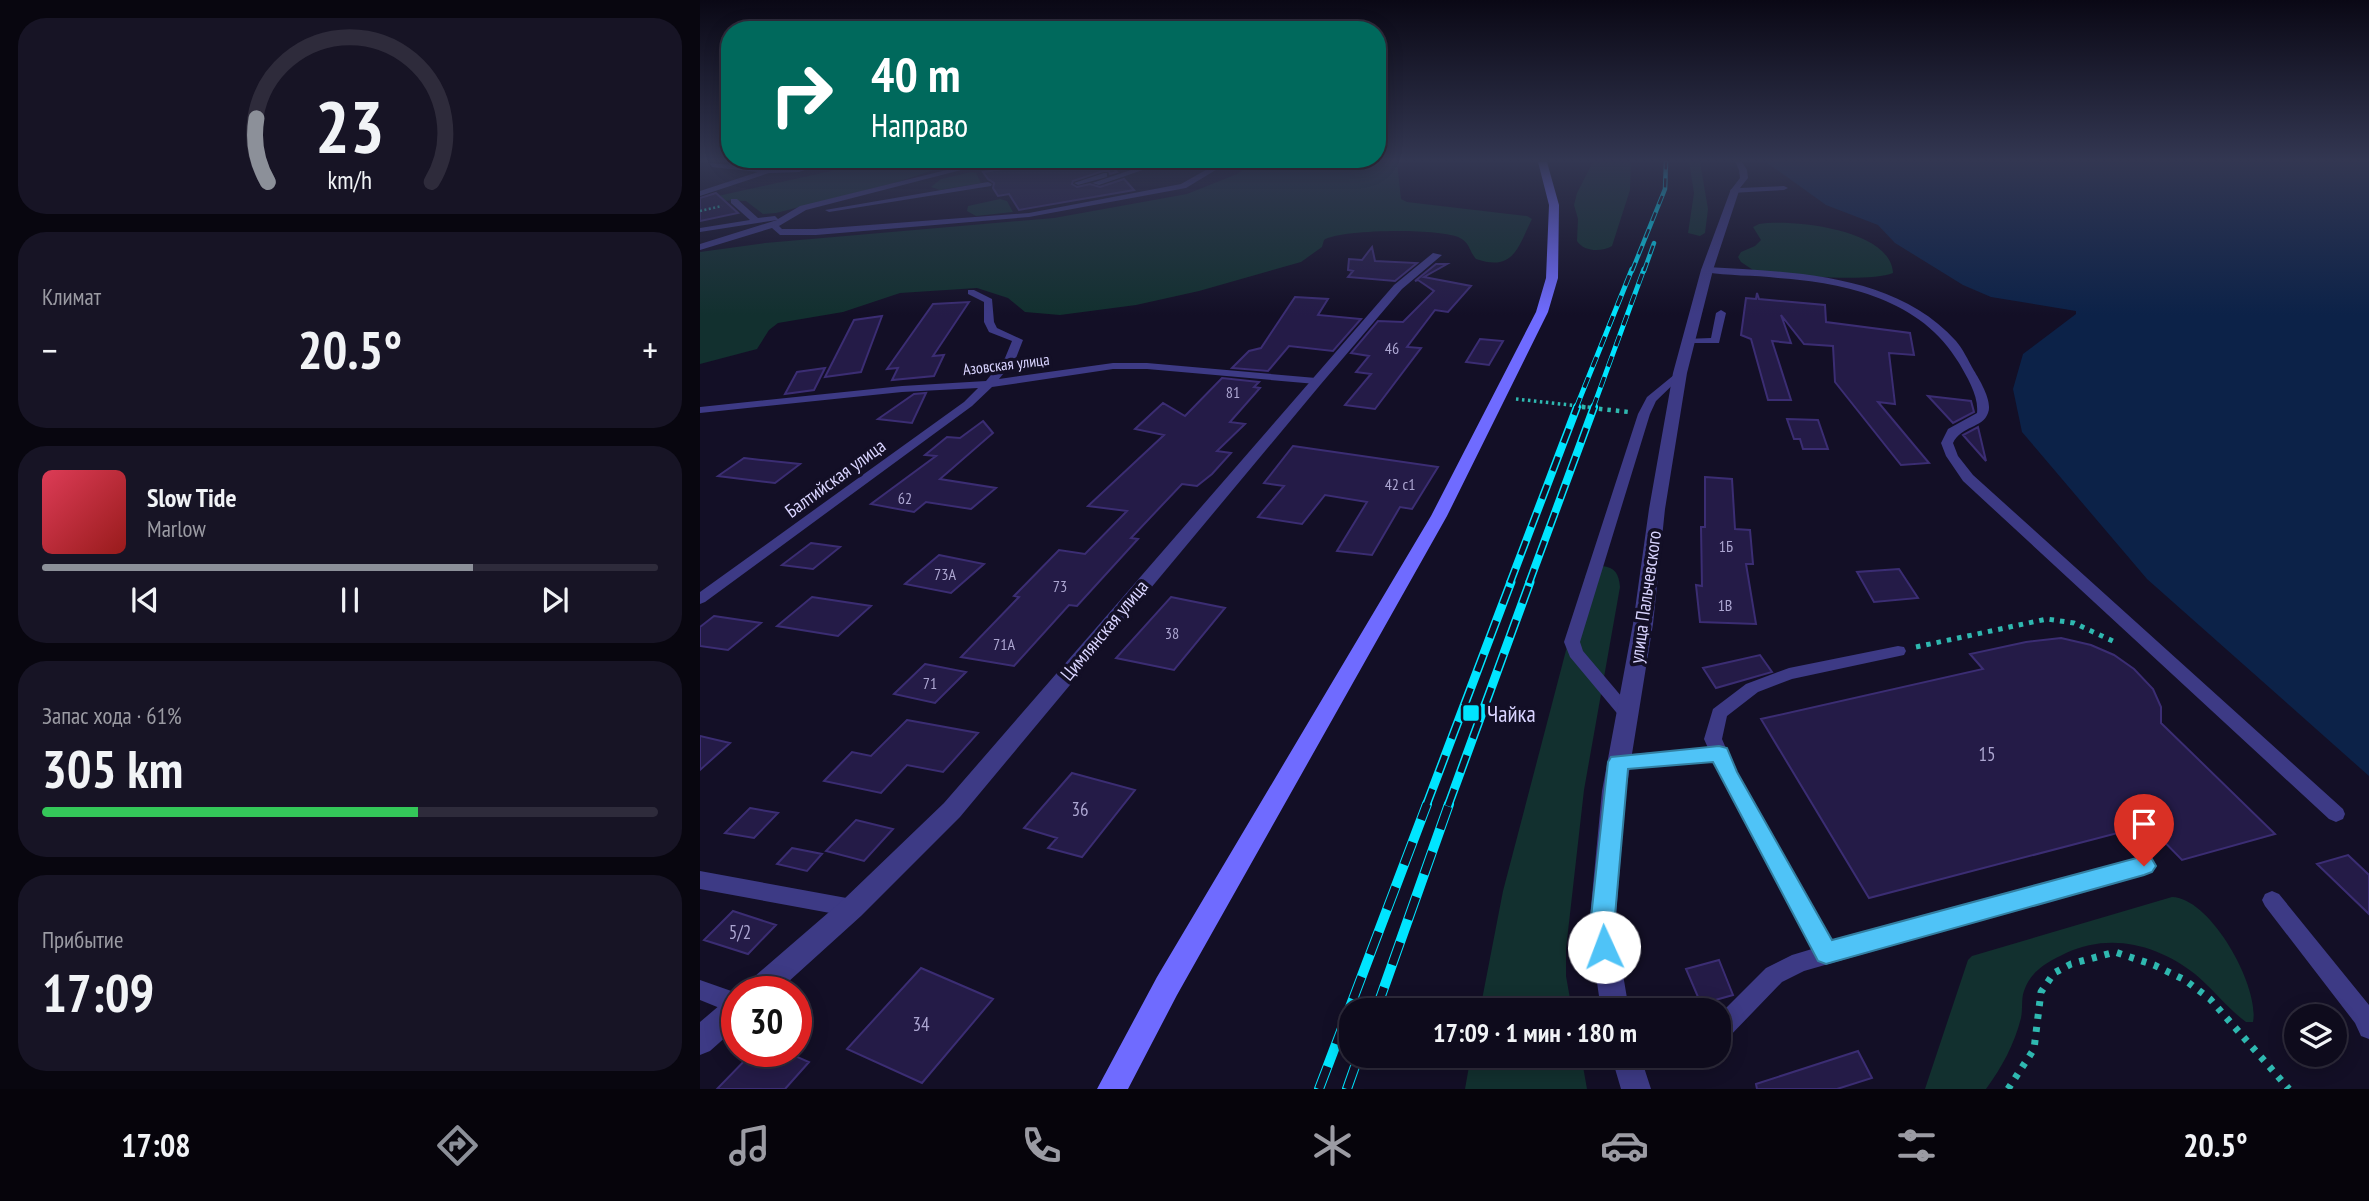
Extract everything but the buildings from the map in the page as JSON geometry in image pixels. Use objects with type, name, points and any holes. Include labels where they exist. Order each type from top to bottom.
[{"type":"main road","points":[[1112,1089],[1167,986],[1439,516],[1542,312],[1552,278],[1554,213]]},
{"type":"street","name":"улица Пальчевского","points":[[1613,998],[1602,927],[1619,762],[1645,611],[1657,509],[1681,373],[1706,270],[1726,213]]},
{"type":"street","name":"Цимлянская улица","points":[[775,976],[852,908],[952,810],[1398,287],[1437,255]]},
{"type":"street","points":[[700,1041],[721,1021]]},
{"type":"lane","points":[[700,223],[746,213],[755,220]]},
{"type":"lane","points":[[700,247],[774,225],[796,213]]},
{"type":"lane","points":[[700,230],[815,213]]},
{"type":"lane","points":[[774,225],[780,232],[839,231],[1035,213]]},
{"type":"lane","points":[[1706,270],[1859,287],[1893,299],[1935,325],[1959,351],[1976,386],[1984,411],[1982,418],[1952,432],[1947,443],[1952,456],[1968,478],[2336,814]]},
{"type":"lane","name":"Балтийская улица","points":[[700,599],[968,404],[989,384],[1016,348],[1018,340],[993,330],[989,323],[989,300],[971,292]]},
{"type":"lane","points":[[1689,341],[1715,341],[1718,338],[1721,313]]},
{"type":"lane","name":"Азовская улица","points":[[700,410],[902,389],[989,384],[1132,365],[1316,381]]},
{"type":"lane","points":[[1627,714],[1576,653],[1572,642],[1644,414],[1651,399],[1681,373]]},
{"type":"lane","points":[[1826,953],[1727,773],[1713,739],[1719,713],[1752,688],[1789,674],[1898,651]]},
{"type":"lane","points":[[1619,762],[1719,754]]},
{"type":"lane","points":[[1731,1019],[1774,975],[1826,953],[2144,866]]},
{"type":"lane","points":[[700,880],[852,908]]},
{"type":"lane","points":[[2272,900],[2356,1005],[2369,1028]]},
{"type":"lane","points":[[700,990],[721,999]]},
{"type":"path","points":[[1528,401],[1644,414]]},
{"type":"path","points":[[1898,651],[2047,619],[2074,623],[2122,646]]},
{"type":"path","points":[[2008,1089],[2034,1049],[2041,992],[2054,973],[2071,964],[2115,952],[2154,965],[2185,980],[2210,999],[2288,1089]]},
{"type":"green space","points":[[970,213],[1005,213],[976,216]]},
{"type":"green space","points":[[1083,213],[1500,213],[1532,219],[1513,254],[1499,262],[1476,259],[1463,240],[1449,235],[1413,231],[1334,236],[1324,240],[1322,247],[1301,262],[1199,291],[1136,305],[1060,315],[1025,312],[1008,298],[977,288],[900,293],[843,312],[778,323],[769,330],[757,349],[700,364],[700,252],[765,243],[1054,218]]},
{"type":"green space","points":[[1576,213],[1623,213],[1612,246],[1598,250],[1584,247],[1577,241]]},
{"type":"green space","points":[[1691,213],[1708,213],[1705,233],[1700,236],[1688,233]]},
{"type":"green space","points":[[1793,223],[1837,230],[1858,237],[1876,246],[1888,258],[1893,273],[1845,278],[1753,270],[1738,257],[1741,252],[1761,240],[1753,227],[1759,224]]},
{"type":"green space","points":[[1602,566],[1610,568],[1616,572],[1620,587],[1584,790],[1566,949],[1566,976],[1570,998],[1482,998],[1503,891],[1586,574]]},
{"type":"green space","points":[[2172,897],[2187,901],[2202,912],[2230,947],[2249,988],[2253,1022],[2246,1022],[2195,974],[2166,956],[2134,945],[2100,943],[2066,953],[2047,963],[2031,977],[2023,994],[2021,1018],[2015,1037],[1986,1089],[1925,1089],[1968,960],[1972,956]]},
{"type":"green space","points":[[1469,1068],[1583,1068],[1587,1089],[1465,1089]]},
{"type":"water","points":[[1846,213],[2369,213],[2369,776],[2147,579],[2022,432],[2013,389],[2023,354],[2076,314],[2076,311],[1991,297],[1963,285],[1895,243],[1878,225]]},
{"type":"railway","points":[[1632,271],[1655,213]]},
{"type":"railway","points":[[1644,271],[1654,243]]},
{"type":"railway","points":[[1576,408],[1632,269]]},
{"type":"railway","points":[[1593,408],[1644,269]]},
{"type":"railway","points":[[1510,583],[1577,407]]},
{"type":"railway","points":[[1529,583],[1594,407]]},
{"type":"railway","points":[[1426,806],[1511,582]]},
{"type":"railway","points":[[1448,806],[1530,582]]},
{"type":"railway","points":[[1319,1089],[1427,804]]},
{"type":"railway","points":[[1380,998],[1449,804]]},
{"type":"railway","points":[[1347,1089],[1354,1068]]},
{"type":"place","name":"Чайка","points":[[1471,713]]},
{"type":"route","points":[[1604,947],[1602,927],[1619,762],[1719,754],[1826,953],[2144,866]]}]
